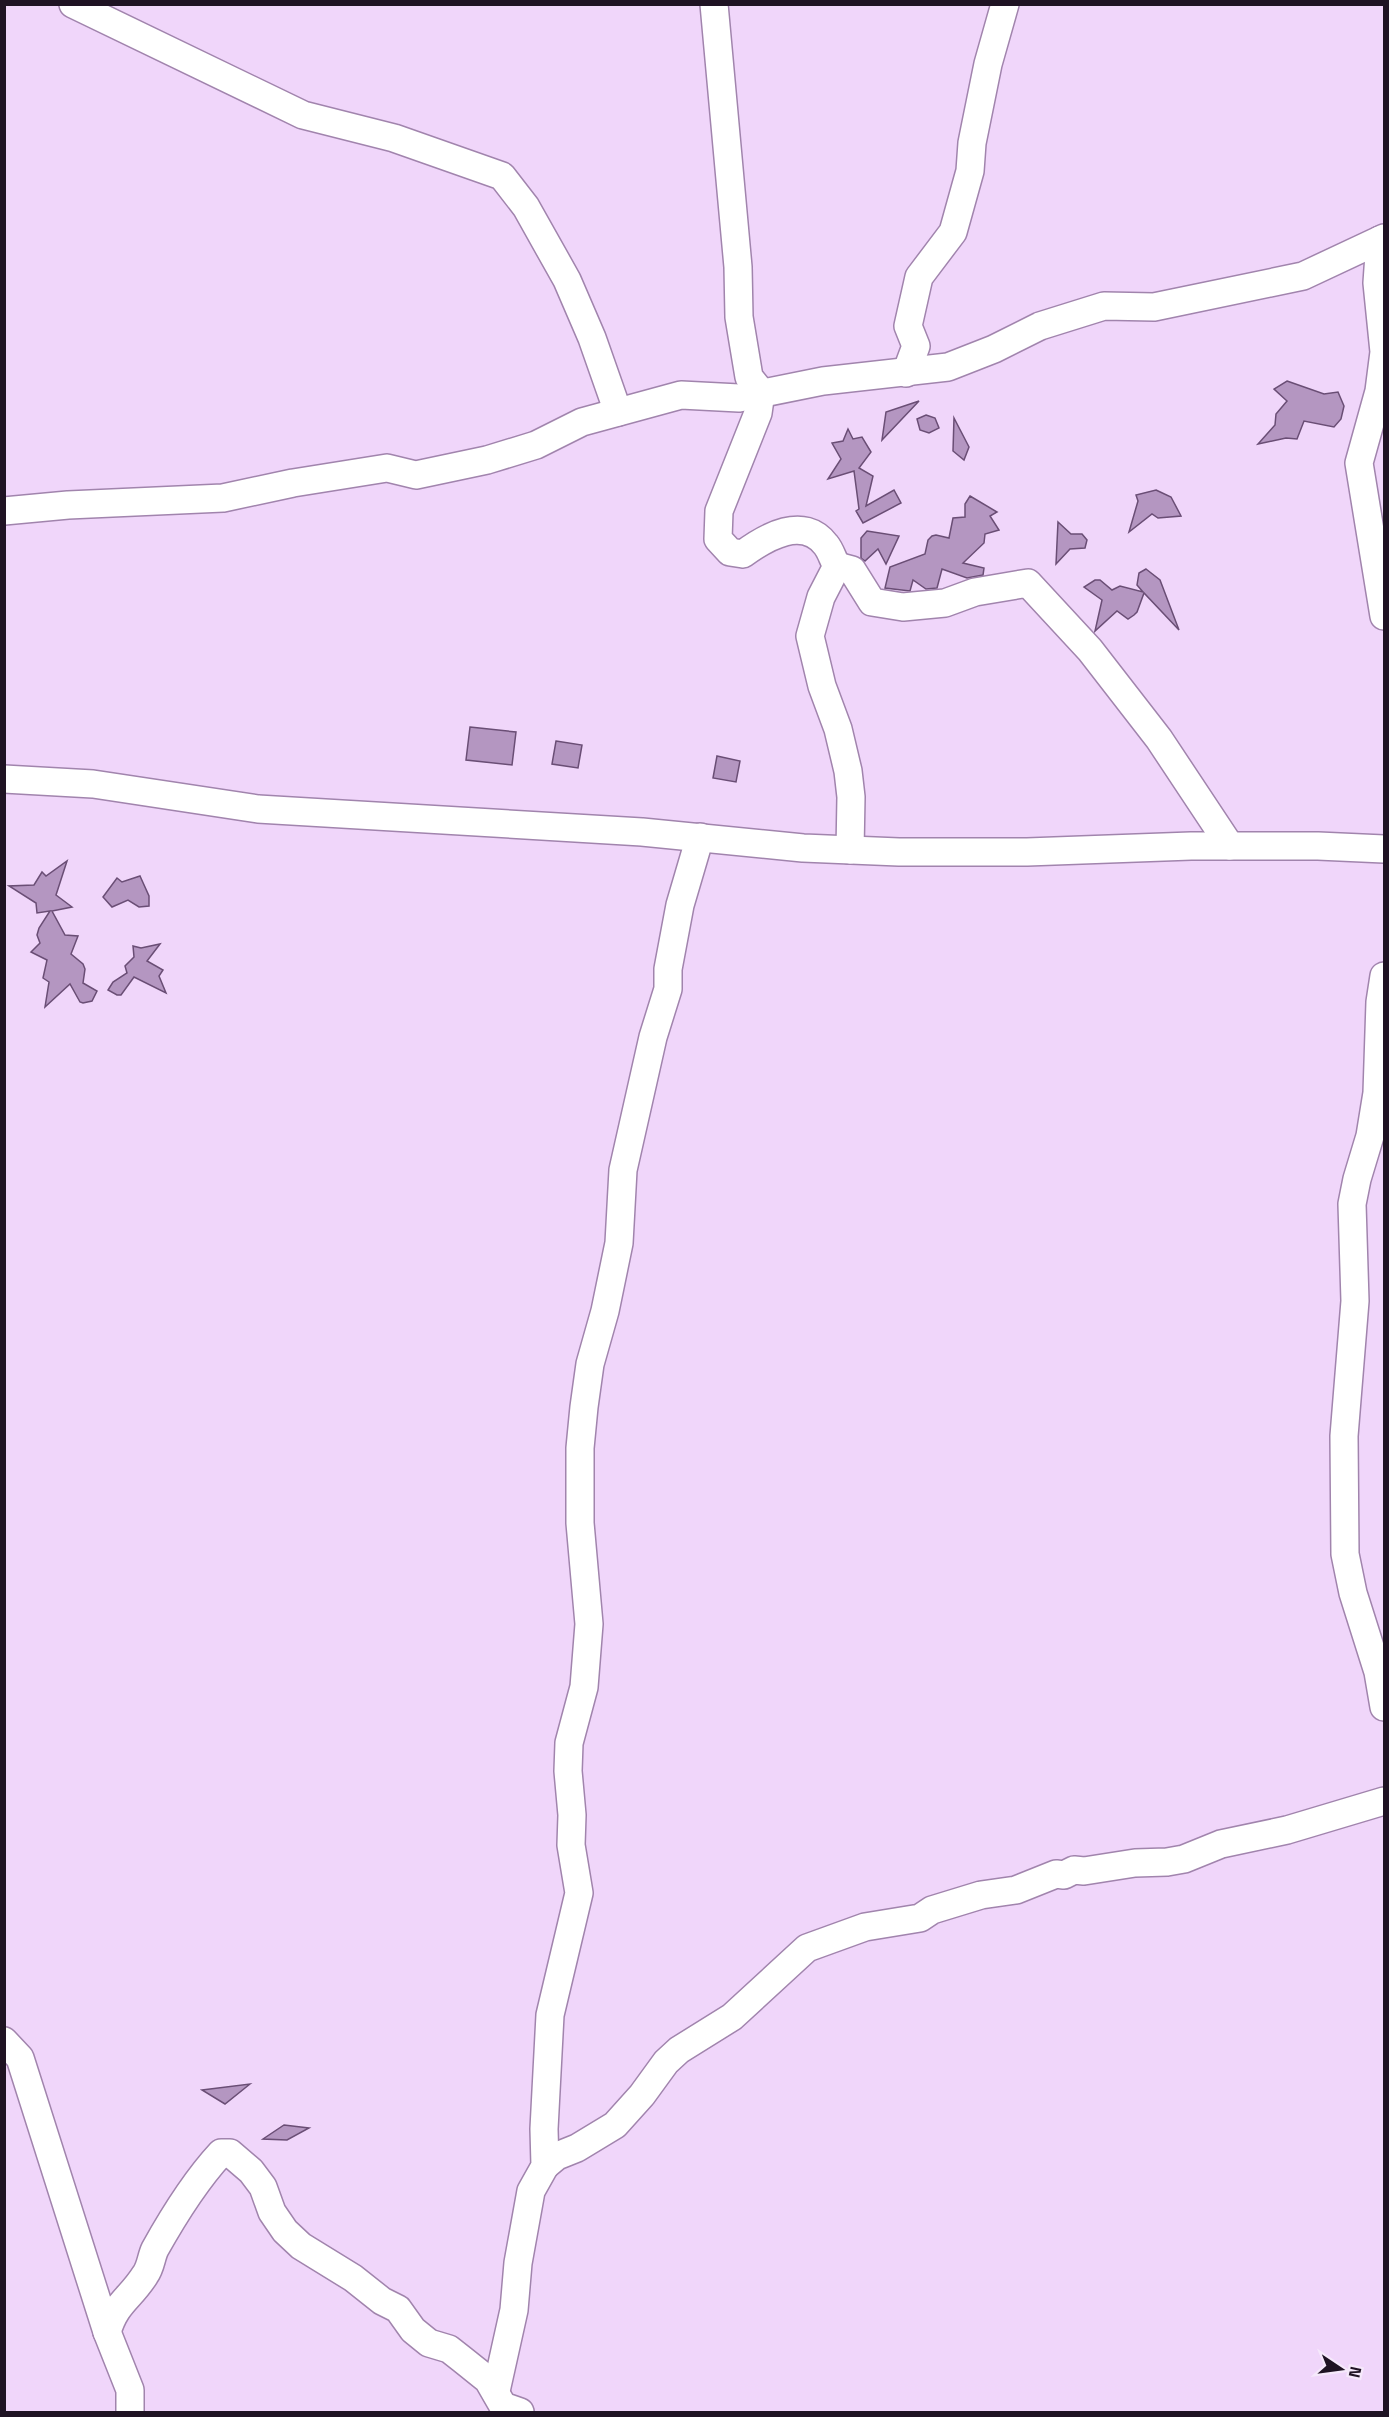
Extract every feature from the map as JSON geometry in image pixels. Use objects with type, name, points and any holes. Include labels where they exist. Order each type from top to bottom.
[{"type":"street","points":[[73,4],[303,115],[394,138],[502,176],[526,207],[567,279],[592,338],[618,412]]},
{"type":"street","points":[[714,4],[738,267],[738,317],[749,377],[761,392],[758,413],[719,512],[718,539],[730,552],[743,554],[761,540],[787,530],[807,530],[826,544],[837,566],[852,570],[872,602],[903,607],[945,603],[975,592],[1028,583],[1090,650],[1152,730],[1230,846]]},
{"type":"street","points":[[906,373],[916,346],[908,326],[919,277],[953,232],[970,171],[972,143],[988,64],[1005,4]]},
{"type":"street","points":[[4,511],[69,505],[223,498],[292,483],[387,468],[416,474],[487,460],[536,445],[582,422],[681,395],[739,398],[823,381],[948,368],[1040,326],[1104,306],[1154,307],[1303,276],[1382,239]]},
{"type":"street","points":[[1382,239],[1377,283],[1384,352],[1379,391],[1359,463],[1384,616]]},
{"type":"street","points":[[837,566],[821,597],[810,636],[822,686],[838,729],[848,771],[851,797],[850,850]]},
{"type":"street","points":[[4,779],[93,784],[258,809],[630,831],[803,848],[1027,852],[1230,846],[1384,849]]},
{"type":"street","points":[[545,2166],[544,2128],[549,2070],[550,2015],[579,1893],[571,1845],[572,1815],[568,1771],[569,1743],[584,1687],[589,1624],[580,1523],[580,1448],[584,1407],[590,1364],[605,1311],[619,1243],[618,1223],[623,1170],[653,1037],[668,989],[668,969],[678,916],[700,837]]},
{"type":"street","points":[[1384,976],[1380,1002],[1375,1104],[1370,1136],[1352,1204],[1355,1302],[1344,1447],[1345,1554],[1353,1593],[1378,1672],[1384,1707]]},
{"type":"street","points":[[505,2405],[518,2263],[531,2191],[545,2166],[557,2156],[577,2148],[615,2125],[642,2096],[666,2062],[679,2050],[732,2017],[807,1948],[865,1927],[920,1918],[932,1910],[981,1895],[1016,1890],[1056,1874],[1064,1875],[1074,1870],[1084,1871],[1185,1858],[1221,1844],[1287,1830],[1384,1801]]},
{"type":"street","points":[[4,2041],[21,2058],[107,2332],[130,2390],[130,2412]]},
{"type":"street","points":[[107,2332],[112,2316],[121,2302],[137,2287],[148,2272],[154,2252],[191,2191],[221,2153],[230,2153],[251,2171],[263,2187],[272,2212],[285,2232],[353,2278],[382,2301],[398,2309],[413,2330],[429,2343],[449,2349],[488,2380],[505,2405]]},
{"type":"building","points":[[1287,381],[1324,394],[1338,392],[1344,406],[1341,419],[1334,427],[1304,421],[1297,439],[1286,438],[1258,444],[1275,425],[1276,414],[1287,401],[1274,389]]},
{"type":"building","points":[[919,401],[882,440],[886,412]]},
{"type":"building","points":[[926,415],[935,418],[939,428],[929,433],[920,430],[917,419]]},
{"type":"building","points":[[954,418],[969,447],[964,460],[953,451]]},
{"type":"building","points":[[848,429],[853,439],[862,437],[871,452],[859,468],[873,476],[866,506],[894,490],[901,503],[863,523],[856,511],[859,509],[854,471],[828,479],[841,459],[832,443],[843,441]]},
{"type":"building","points":[[1156,490],[1171,497],[1181,516],[1158,518],[1152,514],[1129,532],[1138,501],[1136,495]]},
{"type":"building","points":[[970,496],[997,512],[990,516],[999,530],[985,534],[984,543],[963,563],[984,568],[983,575],[967,578],[942,569],[937,588],[926,589],[913,580],[910,591],[885,588],[890,567],[925,554],[928,540],[932,536],[949,538],[953,518],[965,517],[965,504]]},
{"type":"building","points":[[1058,522],[1071,534],[1082,534],[1087,540],[1085,548],[1070,549],[1056,564]]},
{"type":"building","points":[[867,531],[899,536],[886,564],[878,549],[865,561],[861,558],[861,538]]},
{"type":"building","points":[[1146,569],[1160,580],[1179,630],[1144,593],[1134,615],[1128,619],[1117,611],[1095,631],[1102,600],[1084,587],[1095,580],[1100,580],[1112,590],[1120,586],[1143,592],[1137,585],[1139,573]]},
{"type":"building","points":[[470,727],[516,732],[512,765],[466,760]]},
{"type":"building","points":[[556,741],[582,745],[578,768],[552,764]]},
{"type":"building","points":[[717,756],[740,761],[736,782],[713,778]]},
{"type":"building","points":[[67,861],[56,895],[72,907],[52,911],[65,935],[78,936],[71,954],[83,964],[85,969],[83,983],[97,991],[92,1001],[83,1003],[80,1002],[70,984],[45,1007],[49,982],[43,978],[47,960],[31,952],[40,943],[37,935],[39,928],[50,911],[37,913],[36,903],[9,886],[34,885],[42,872],[46,876]]},
{"type":"building","points":[[140,876],[149,896],[149,906],[139,907],[128,900],[112,907],[103,897],[117,878],[122,882]]},
{"type":"building","points":[[160,944],[147,961],[163,970],[159,976],[166,993],[134,977],[121,995],[108,990],[113,982],[127,973],[125,966],[134,957],[133,946],[141,948]]},
{"type":"building","points":[[250,2084],[225,2104],[202,2090]]},
{"type":"building","points":[[284,2125],[309,2128],[287,2140],[263,2139]]}]
